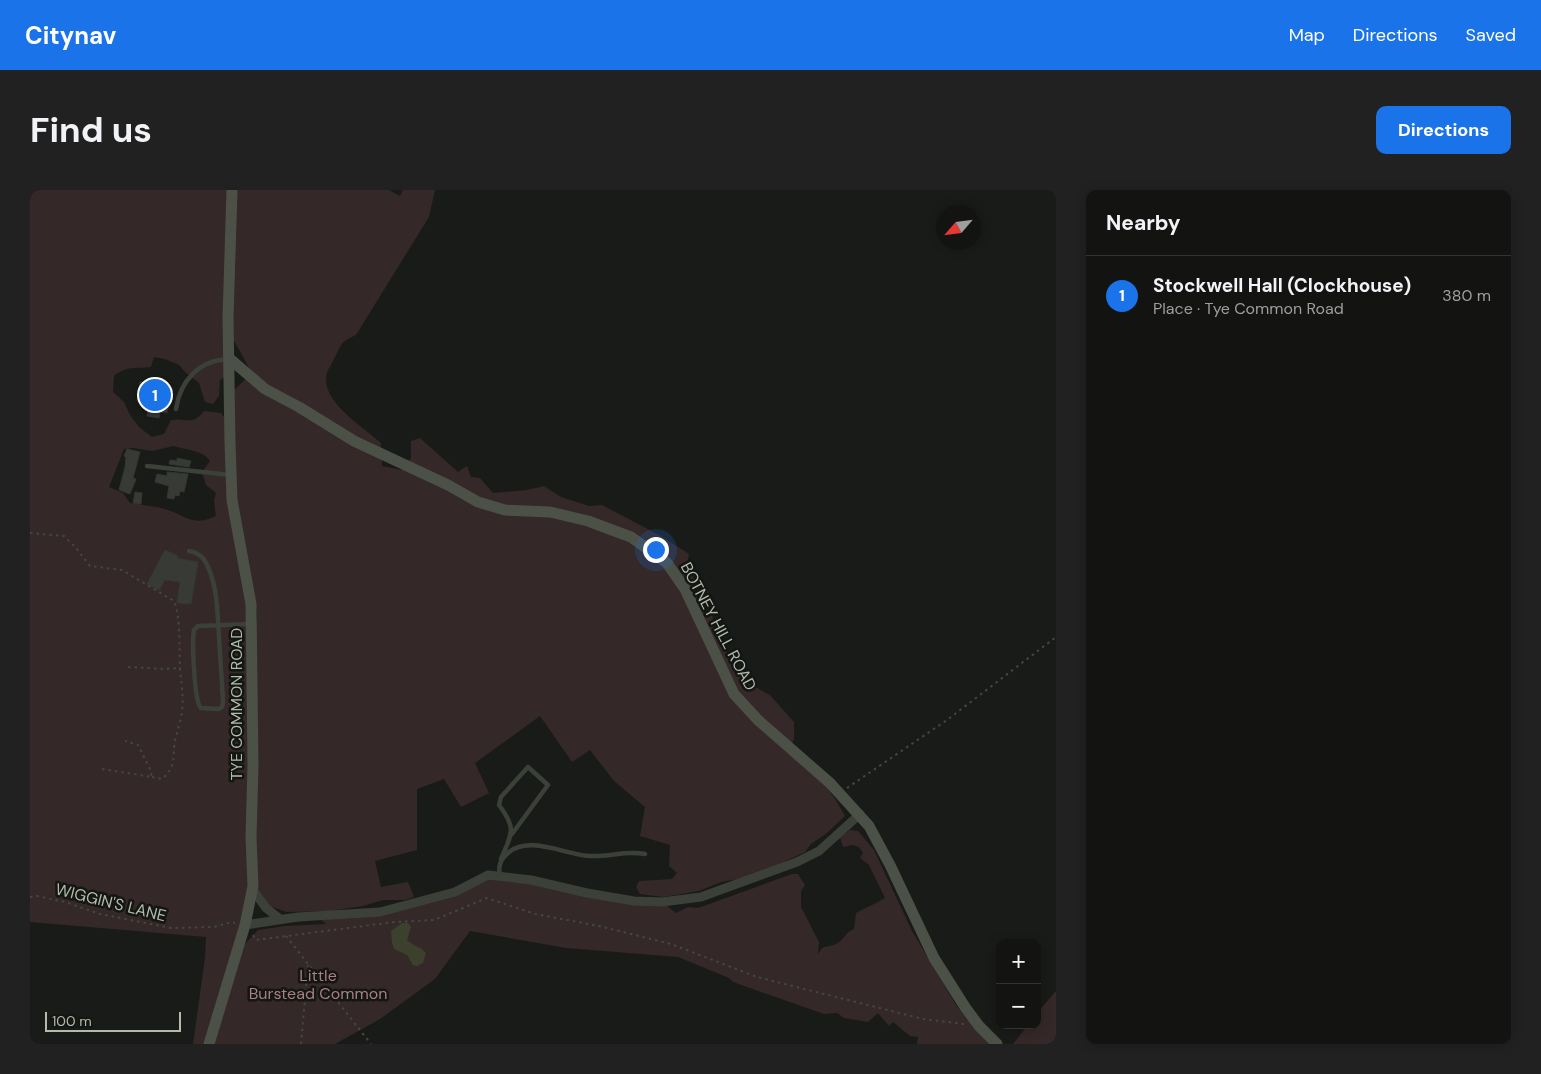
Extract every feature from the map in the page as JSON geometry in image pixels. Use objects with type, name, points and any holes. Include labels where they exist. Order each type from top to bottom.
[{"type":"street","name":"TYE COMMON ROAD","points":[[209,1044],[245,925],[254,871],[251,837],[253,766],[251,604],[232,500],[228,318],[232,190]]},
{"type":"street","name":"BOTNEY HILL ROAD","points":[[230,359],[265,389],[299,407],[354,441],[448,485],[478,502],[506,510],[550,512],[588,521],[631,537],[666,563],[685,589],[734,694],[758,720],[840,793],[869,826],[890,865],[934,958],[964,1007],[996,1044]]},
{"type":"street","points":[[245,925],[280,919],[380,912],[455,892],[488,875],[531,880],[587,893],[634,901],[662,902],[701,897],[797,862],[818,851],[860,814]]},
{"type":"street","points":[[252,889],[266,908],[280,919]]},
{"type":"lane","points":[[176,409],[178,394],[188,378],[207,363],[220,359],[230,359]]},
{"type":"lane","points":[[146,466],[232,476]]},
{"type":"lane","points":[[189,551],[202,557],[209,571],[216,598],[218,625],[222,705],[219,709],[200,708],[197,705],[196,696],[194,630],[198,626],[218,625],[252,624]]},
{"type":"lane","points":[[500,877],[501,859],[512,834],[548,785],[528,767],[501,797],[499,805],[509,820],[512,834]]},
{"type":"lane","points":[[501,859],[510,850],[522,846],[539,846],[589,856],[633,852],[645,854]]},
{"type":"path","points":[[30,533],[64,536],[90,566],[122,570],[174,601],[177,614],[183,694],[182,712],[174,743],[174,759],[170,772],[162,779],[102,769]]},
{"type":"path","points":[[840,793],[946,720],[1056,637]]},
{"type":"path","points":[[128,667],[164,670],[180,668]]},
{"type":"path","points":[[125,741],[138,745],[152,777]]},
{"type":"path","name":"WIGGIN'S LANE","points":[[30,897],[37,896],[65,902],[100,914],[171,928],[214,927],[232,922],[245,925]]},
{"type":"path","points":[[245,925],[256,940],[394,922],[434,920],[487,898],[535,914],[598,926],[671,944],[757,977],[922,1018],[979,1026]]},
{"type":"path","points":[[286,936],[371,1044]]},
{"type":"path","points":[[301,1044],[308,964]]},
{"type":"green space","points":[[30,190],[389,190],[400,196],[403,190],[435,190],[429,217],[356,335],[342,344],[328,370],[326,383],[330,394],[354,421],[381,443],[382,466],[402,470],[411,458],[411,441],[420,438],[458,472],[467,466],[471,477],[480,478],[493,493],[527,490],[544,486],[561,497],[589,506],[602,505],[661,536],[689,554],[686,571],[709,592],[714,627],[731,659],[748,683],[770,695],[794,722],[794,739],[791,746],[821,779],[845,816],[827,833],[811,844],[805,852],[773,867],[738,879],[721,882],[699,891],[663,897],[640,894],[636,887],[639,881],[672,879],[677,873],[669,866],[670,845],[640,836],[645,807],[614,781],[590,750],[572,762],[540,716],[475,763],[489,793],[461,807],[444,779],[417,789],[417,850],[375,861],[381,887],[408,882],[414,897],[405,900],[383,900],[363,906],[329,911],[287,912],[269,906],[258,891],[209,1044],[193,1044],[205,958],[206,937],[30,922]],"holes":[[[233,339],[252,373],[234,390],[236,496],[257,614],[256,630],[232,500],[230,425],[221,413],[204,411],[193,420],[171,420],[164,434],[152,437],[139,427],[130,415],[124,402],[113,392],[114,376],[131,368],[151,367],[154,357],[179,365],[199,383],[205,402],[213,404],[219,396],[220,380],[230,374]],[[174,446],[198,452],[210,461],[202,472],[206,485],[216,493],[214,501],[216,516],[201,521],[190,519],[165,509],[130,503],[123,493],[109,487],[124,449],[133,448],[152,451]]]},
{"type":"green space","name":"Little Burstead Common","points":[[850,830],[858,831],[874,850],[912,931],[956,1005],[973,1025],[997,1044],[917,1044],[918,1037],[910,1036],[893,1022],[889,1026],[878,1013],[868,1022],[844,1018],[837,1013],[824,1014],[733,982],[729,978],[678,957],[566,948],[470,931],[435,979],[380,1019],[335,1044],[213,1044],[245,944],[258,930],[285,926],[326,924],[316,916],[380,912],[455,892],[488,875],[662,902],[676,913],[688,907],[698,908],[792,874],[798,874],[805,885],[801,891],[801,907],[819,942],[818,954],[822,948],[837,944],[848,932],[854,929],[856,913],[885,898],[869,865],[860,858],[863,853],[859,847],[852,845],[843,847],[840,837]]},
{"type":"green space","points":[[1056,991],[1056,1044],[1013,1044],[1025,1029],[1041,1029],[1041,1008]]},
{"type":"shaded area","points":[[402,923],[408,923],[411,927],[407,940],[426,953],[423,963],[417,966],[413,965],[407,955],[394,949],[391,931]]},
{"type":"building","points":[[140,382],[173,389],[167,413],[160,412],[159,418],[147,416],[149,403],[137,401]]},
{"type":"building","points":[[127,449],[140,452],[133,478],[136,479],[130,494],[119,490],[125,467],[126,457],[124,456]]},
{"type":"building","points":[[177,458],[191,461],[189,467],[169,464],[170,460],[177,461]]},
{"type":"building","points":[[167,472],[188,474],[184,492],[180,491],[179,496],[175,495],[174,499],[167,498],[169,486],[155,482],[157,474],[167,476]]},
{"type":"building","points":[[135,492],[142,493],[141,504],[133,503]]},
{"type":"building","points":[[165,550],[178,556],[177,558],[198,562],[191,604],[177,603],[180,582],[165,580],[159,590],[147,584]]},
{"type":"place","name":"Stockwell Hall (Clockhouse)","points":[[155,395]]}]
